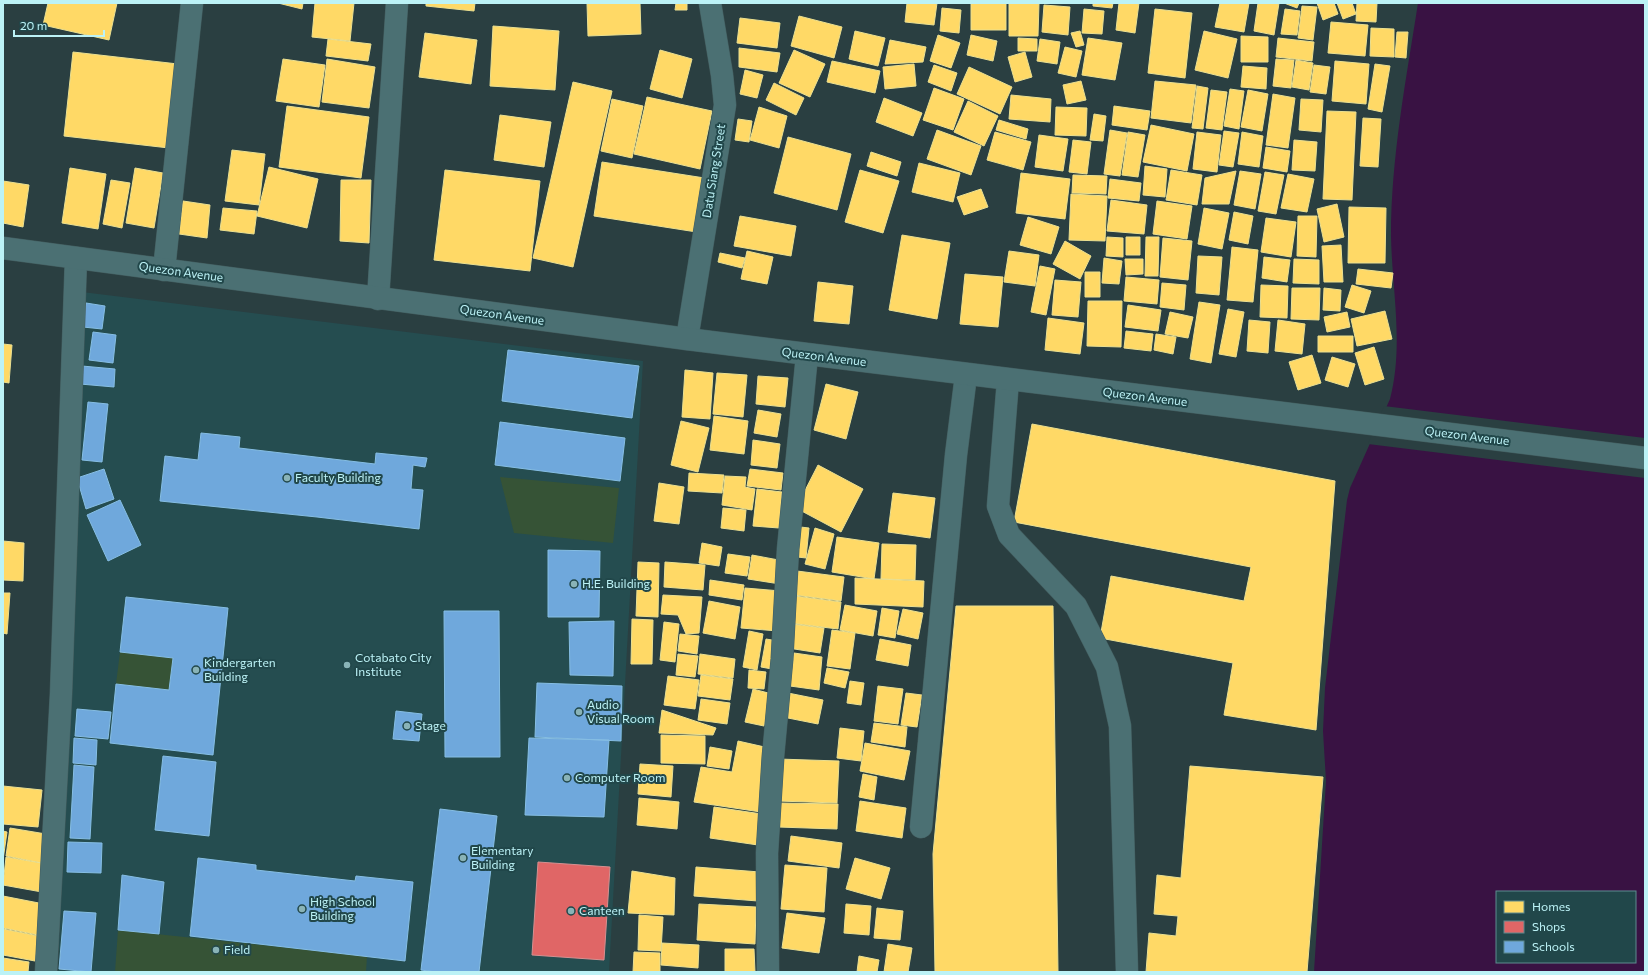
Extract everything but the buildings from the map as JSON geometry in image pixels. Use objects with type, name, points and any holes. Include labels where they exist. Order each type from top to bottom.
[{"type":"street","points":[[164,270],[192,3]]},
{"type":"street","points":[[378,299],[397,3]]},
{"type":"street","name":"Datu Siang Street","points":[[687,340],[725,105],[722,75],[710,3]]},
{"type":"street","name":"Quezon Avenue","points":[[3,248],[687,340],[1645,458]]},
{"type":"street","points":[[46,972],[61,694],[76,258]]},
{"type":"street","points":[[768,972],[767,853],[772,772],[782,659],[788,549],[807,355]]},
{"type":"street","points":[[921,827],[956,455],[966,375]]},
{"type":"street","points":[[1008,380],[998,506],[1009,535],[1076,606],[1107,667],[1120,726],[1127,972]]},
{"type":"shaded area","points":[[1418,3],[1645,3],[1645,972],[1314,972],[1326,781],[1323,731],[1325,688],[1347,500],[1350,488],[1390,399],[1394,379],[1397,338],[1391,236],[1396,148]]},
{"type":"shaded area","name":"Cotabato City Institute","points":[[82,292],[643,361],[609,972],[58,972]]},
{"type":"green space","points":[[500,477],[619,488],[613,543],[514,533]]},
{"type":"green space","points":[[120,652],[173,658],[169,690],[116,684]]},
{"type":"green space","name":"Field","points":[[118,930],[367,956],[366,972],[115,972]]},
{"type":"pier","points":[[1384,406],[1645,438],[1645,478],[1368,444]]},
{"type":"place","name":"Faculty Building","points":[[287,478]]},
{"type":"place","name":"H.E. Building","points":[[574,584]]},
{"type":"place","name":"Cotabato City Institute","points":[[347,665]]},
{"type":"place","name":"Kindergarten Building","points":[[196,670]]},
{"type":"place","name":"Audio Visual Room","points":[[579,712]]},
{"type":"place","name":"Stage","points":[[407,726]]},
{"type":"place","name":"Computer Room","points":[[567,778]]},
{"type":"place","name":"Elementary Building","points":[[463,858]]},
{"type":"place","name":"High School Building","points":[[302,909]]},
{"type":"place","name":"Canteen","points":[[571,911]]},
{"type":"place","name":"Field","points":[[216,950]]}]
